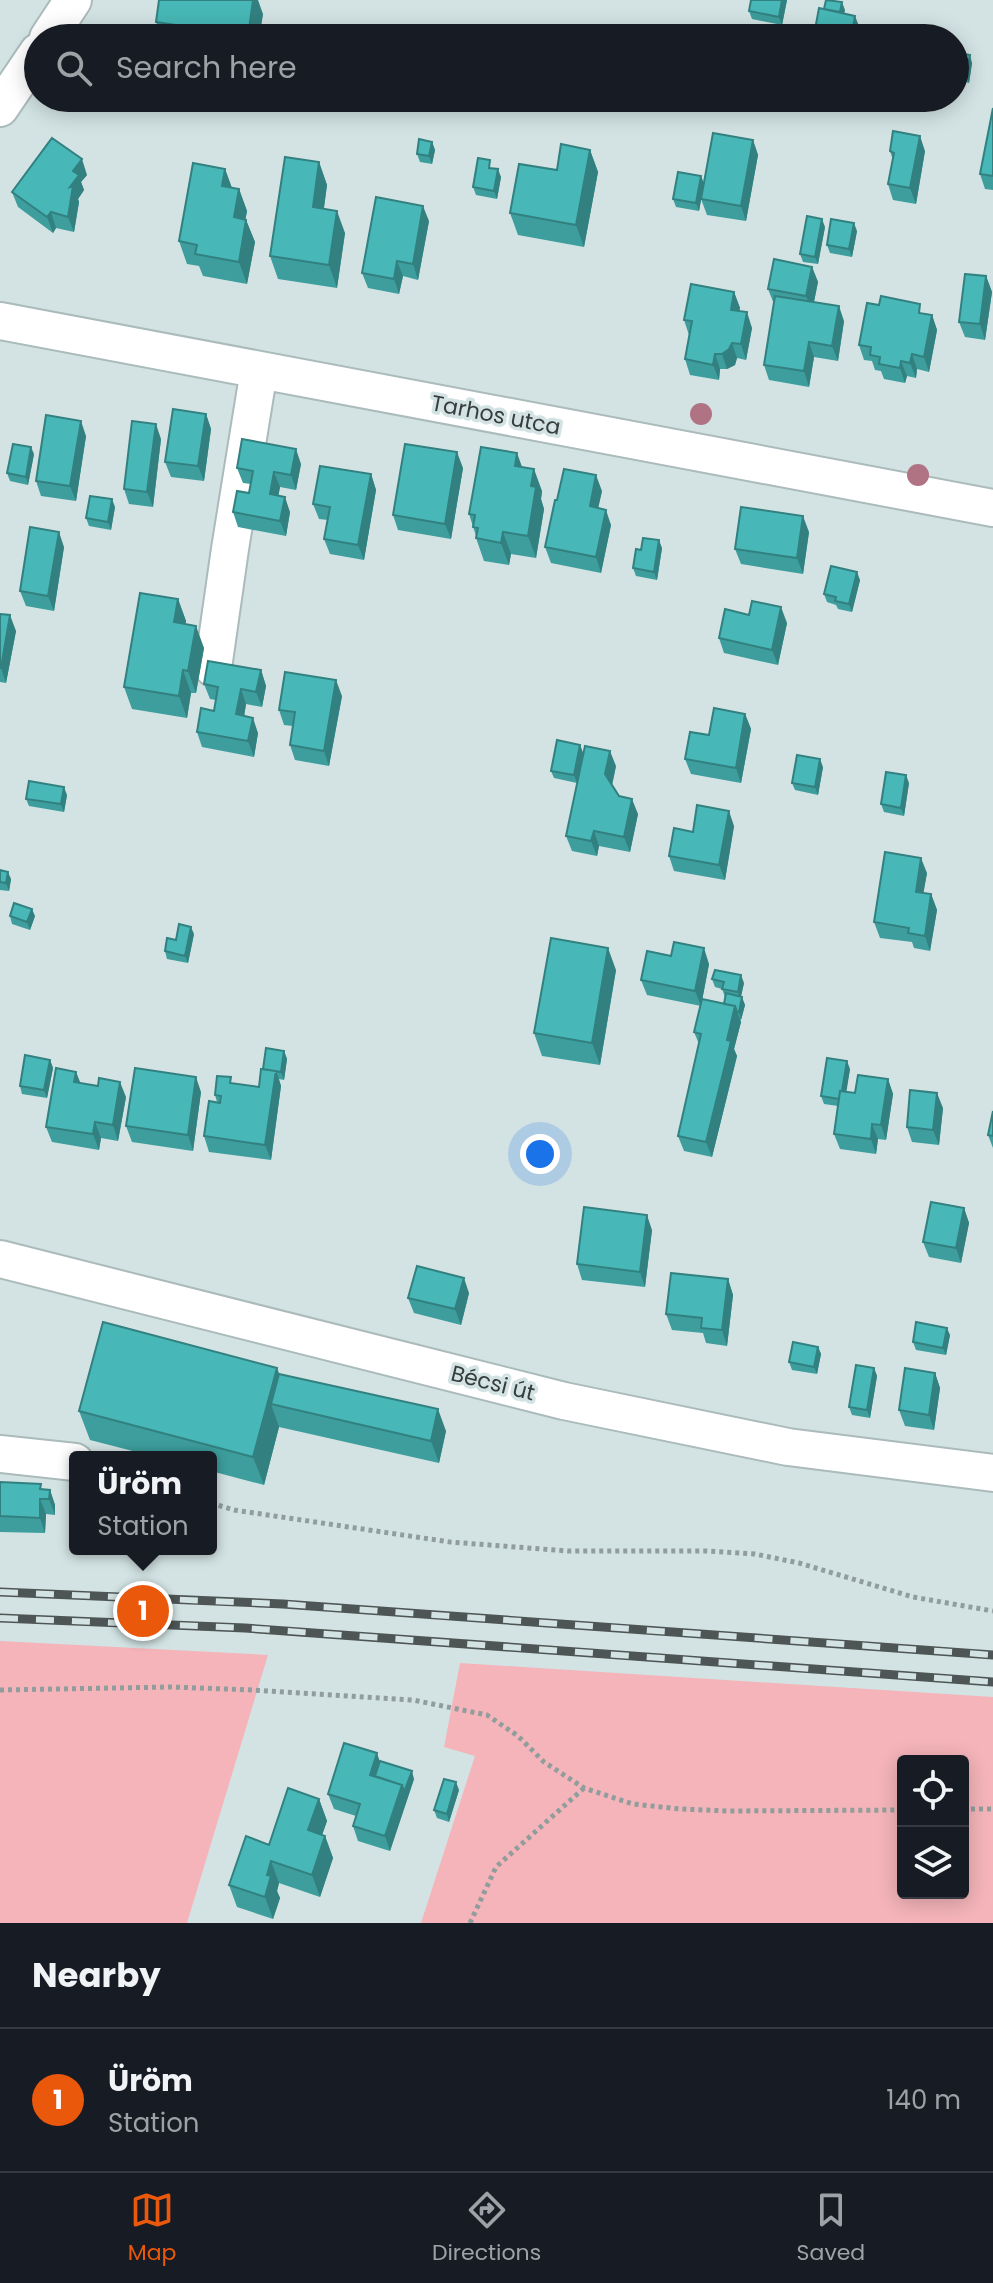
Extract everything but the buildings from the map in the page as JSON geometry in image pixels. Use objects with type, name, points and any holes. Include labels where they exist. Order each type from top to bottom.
[{"type":"street","points":[[57,24],[73,0]]},
{"type":"street","points":[[0,108],[24,73]]},
{"type":"street","name":"Tarhos utca","points":[[0,321],[993,508]]},
{"type":"street","points":[[213,668],[259,370]]},
{"type":"street","name":"Bécsi út","points":[[0,1259],[564,1401],[788,1447],[993,1473]]},
{"type":"street","points":[[0,1454],[69,1461]]},
{"type":"path","points":[[217,1505],[234,1510],[450,1542],[568,1551],[755,1554],[799,1563],[913,1597],[993,1611]]},
{"type":"path","points":[[0,1690],[171,1687],[413,1700],[487,1715],[518,1736],[544,1762],[584,1788],[633,1804],[728,1811],[897,1810]]},
{"type":"path","points":[[470,1923],[496,1867],[584,1788]]},
{"type":"path","points":[[969,1809],[993,1809]]},
{"type":"shaded area","points":[[0,1641],[268,1655],[187,1923],[0,1923]]},
{"type":"shaded area","points":[[460,1663],[993,1697],[993,1923],[421,1923],[475,1756],[444,1747]]},
{"type":"railway","points":[[0,1592],[283,1604],[993,1655]]},
{"type":"railway","points":[[0,1618],[245,1628],[993,1682]]},
{"type":"place","name":"Üröm","points":[[143,1611]]}]
